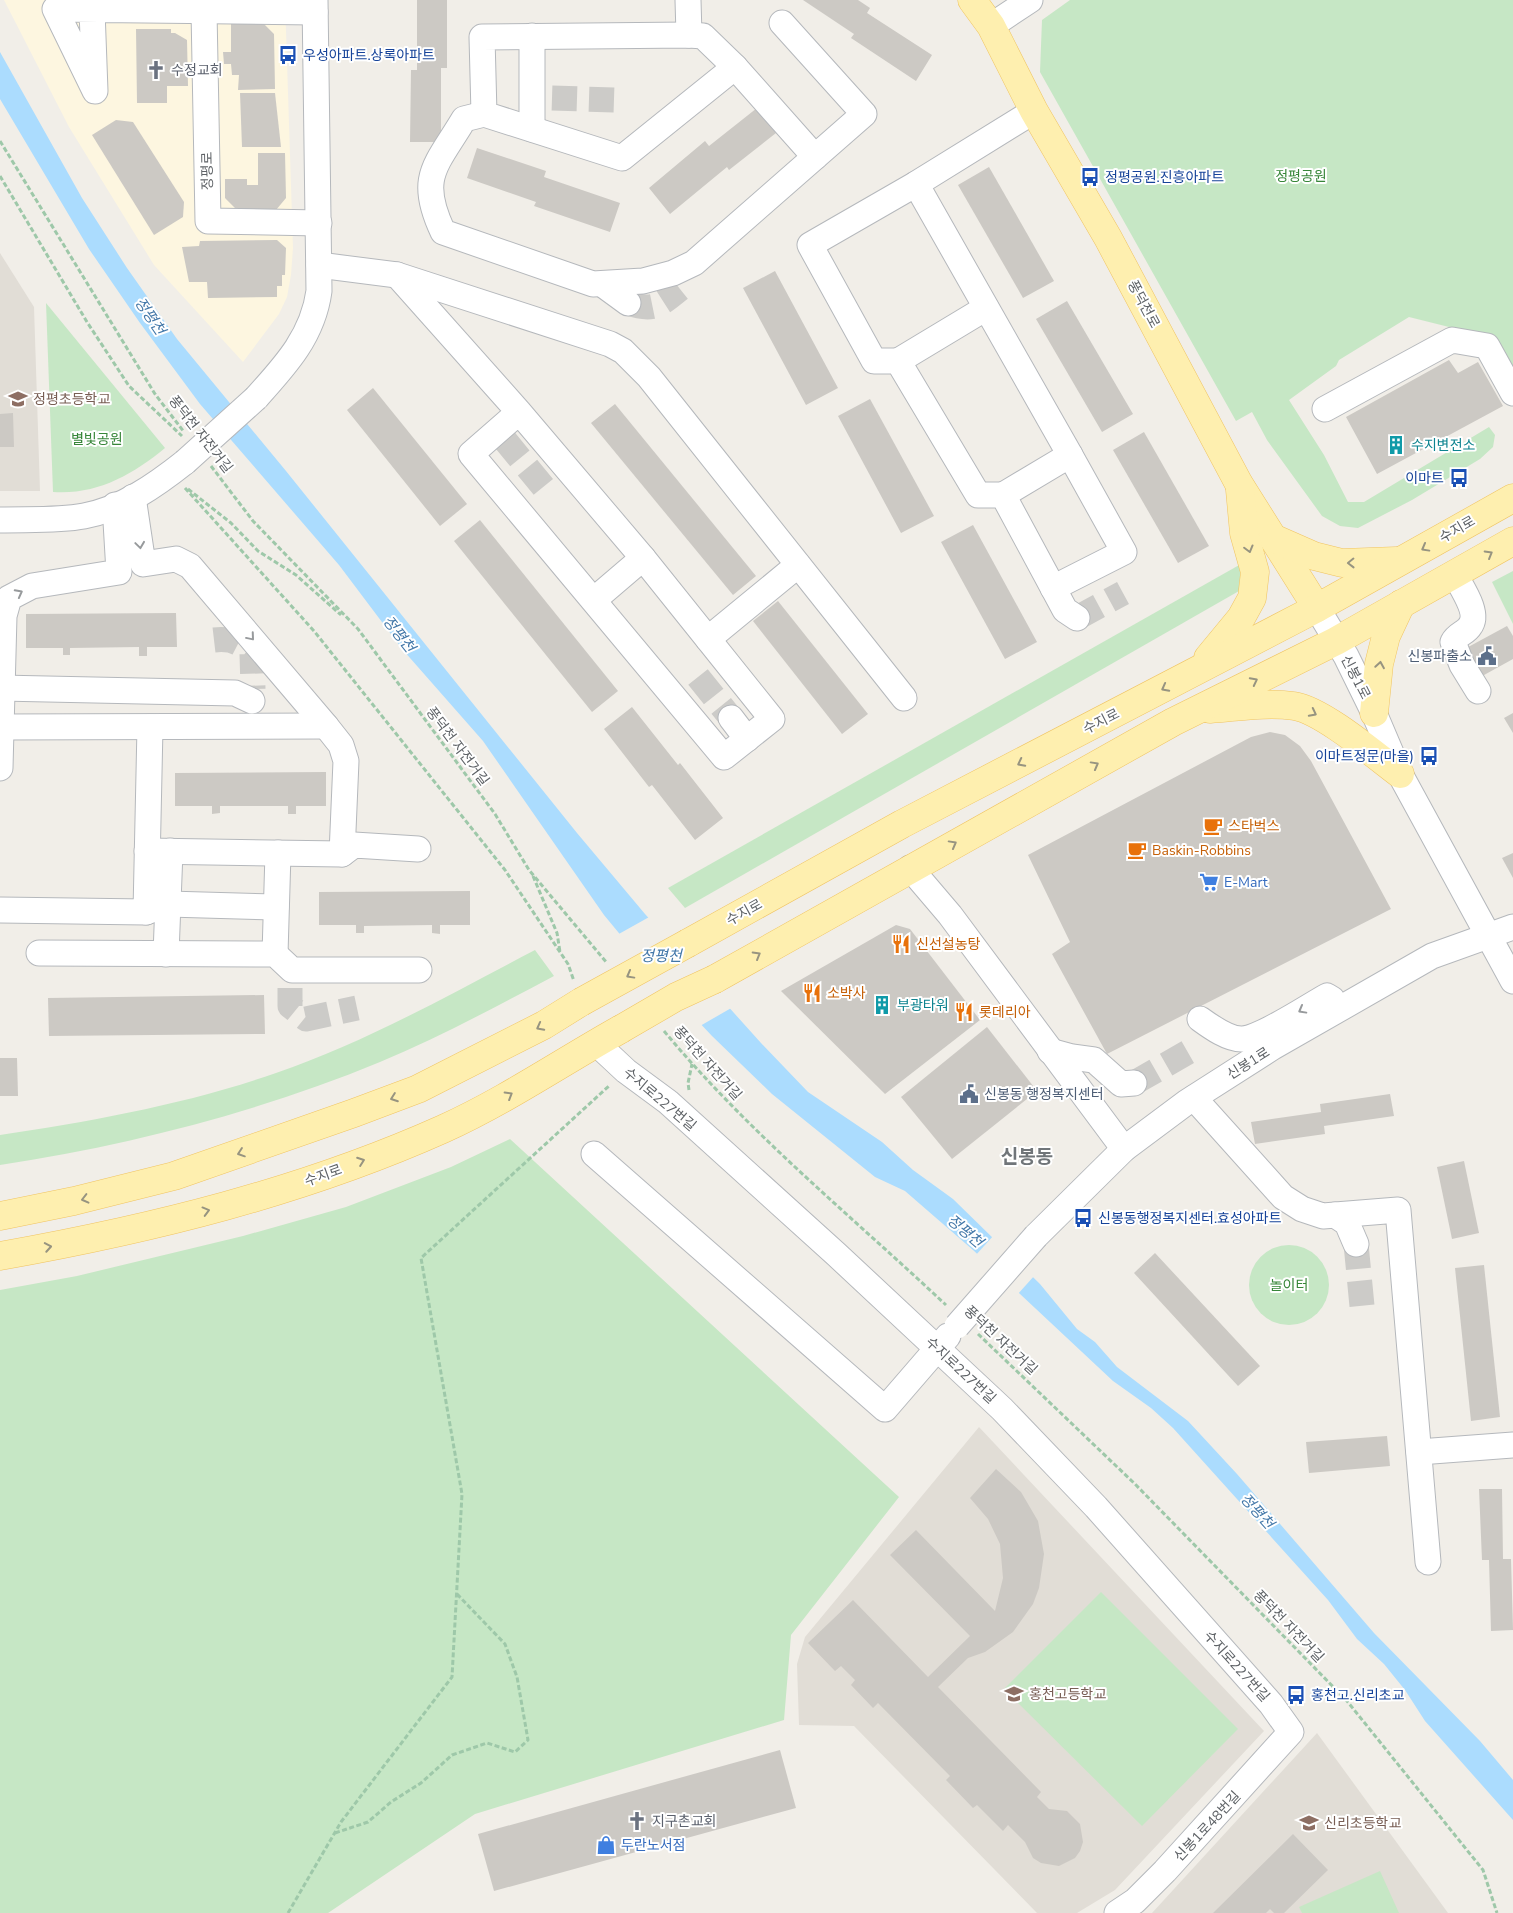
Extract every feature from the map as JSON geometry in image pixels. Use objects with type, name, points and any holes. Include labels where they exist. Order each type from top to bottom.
[{"type":"main road","name":"풍덕천로","points":[[972,0],[991,26],[1034,111],[1108,238],[1239,484],[1317,608]]},
{"type":"main road","points":[[1194,672],[1232,630],[1252,598],[1255,572],[1244,533],[1239,484]]},
{"type":"main road","name":"수지로","points":[[582,1002],[902,824],[1317,608],[1513,498]]},
{"type":"main road","points":[[1273,538],[1314,556],[1342,563],[1400,561]]},
{"type":"main road","points":[[910,868],[1196,711],[1336,641],[1513,541]]},
{"type":"main road","points":[[1374,713],[1379,664],[1386,636],[1401,604]]},
{"type":"main road","points":[[1196,711],[1270,704],[1296,706],[1314,713],[1334,726],[1400,774]]},
{"type":"main road","name":"수지로","points":[[0,1256],[175,1220],[266,1195],[443,1129],[501,1100],[676,997],[715,979],[910,868]]},
{"type":"main road","points":[[0,1216],[74,1201],[174,1176],[354,1113],[418,1089],[536,1029],[582,1002]]},
{"type":"street","points":[[688,0],[689,35]]},
{"type":"street","points":[[991,26],[1030,0]]},
{"type":"street","points":[[0,520],[68,518],[103,511],[124,501],[188,455],[256,398],[304,340],[317,306],[319,222],[315,6],[204,11],[92,10]]},
{"type":"street","name":"정평로","points":[[204,11],[208,221],[319,222]]},
{"type":"street","points":[[735,67],[622,158],[484,114],[464,119],[435,167],[430,181],[430,199],[443,232],[593,284],[643,281],[673,273],[694,263],[864,114],[782,23]]},
{"type":"street","points":[[532,36],[542,99],[532,129]]},
{"type":"street","points":[[484,114],[482,37],[704,36],[735,67],[815,157]]},
{"type":"street","points":[[986,308],[898,361],[874,361],[810,245],[916,184],[1034,111]]},
{"type":"street","points":[[916,184],[1124,552],[1053,588]]},
{"type":"street","points":[[319,266],[397,275],[610,344],[623,351],[649,378],[904,698]]},
{"type":"street","points":[[397,275],[519,412],[643,558],[772,719],[724,757],[595,599],[472,454],[500,436],[519,412]]},
{"type":"street","points":[[602,284],[628,303]]},
{"type":"street","points":[[1325,409],[1452,340],[1487,346],[1513,393]]},
{"type":"street","points":[[898,361],[978,495],[1003,495],[1070,455]]},
{"type":"street","points":[[1003,495],[1065,610],[1077,618]]},
{"type":"street","points":[[0,768],[4,616],[9,598],[32,586],[119,572],[124,501]]},
{"type":"street","points":[[124,501],[143,564],[176,559],[190,566],[341,745],[346,761],[342,854]]},
{"type":"street","points":[[595,599],[643,558]]},
{"type":"street","points":[[708,639],[798,564]]},
{"type":"street","points":[[1455,574],[1472,611],[1472,623],[1470,628],[1456,637],[1453,642],[1462,665],[1478,691]]},
{"type":"street","name":"신봉1로","points":[[1317,608],[1374,713],[1400,774],[1513,981]]},
{"type":"street","points":[[1,688],[235,693],[252,695],[250,726]]},
{"type":"street","points":[[731,718],[747,739]]},
{"type":"street","points":[[1,727],[326,726]]},
{"type":"street","points":[[150,727],[159,851],[157,908],[166,954]]},
{"type":"street","points":[[159,851],[342,854],[354,844],[418,849]]},
{"type":"street","points":[[278,853],[276,907],[286,971]]},
{"type":"street","points":[[910,868],[950,915],[1124,1148]]},
{"type":"street","points":[[0,910],[276,907]]},
{"type":"street","name":"신봉1로","points":[[962,1323],[1036,1236],[1124,1148],[1194,1098],[1346,1005],[1432,956],[1513,927]]},
{"type":"street","points":[[39,952],[166,954],[286,971],[419,970]]},
{"type":"street","points":[[1200,1020],[1212,1028],[1242,1040],[1258,1034],[1327,996],[1346,1005]]},
{"type":"street","name":"수지로227번길","points":[[596,1043],[626,1071],[668,1102],[938,1348],[1002,1409],[1096,1507],[1271,1704],[1291,1732]]},
{"type":"street","points":[[1050,1051],[1094,1060],[1121,1084],[1134,1083]]},
{"type":"street","points":[[1194,1098],[1283,1197],[1312,1214],[1335,1215],[1398,1210],[1428,1562]]},
{"type":"street","points":[[594,1154],[885,1408],[962,1323]]},
{"type":"street","points":[[1335,1215],[1347,1223],[1356,1244]]},
{"type":"street","points":[[1418,1452],[1513,1445]]},
{"type":"street","name":"신봉1로48번길","points":[[1117,1913],[1135,1901],[1165,1871],[1291,1732]]},
{"type":"path","name":"풍덕천 자전거길","points":[[0,141],[155,394],[188,455],[358,629],[495,814],[530,870],[613,970]]},
{"type":"path","points":[[0,176],[87,322],[129,386],[188,455],[314,631],[504,870],[568,964],[582,1002]]},
{"type":"path","points":[[188,455],[189,490],[232,523],[258,551],[296,575],[358,629]]},
{"type":"path","points":[[530,870],[557,933],[560,953]]},
{"type":"path","name":"풍덕천 자전거길","points":[[663,1029],[708,1081],[754,1128],[1135,1484],[1347,1701],[1483,1870],[1497,1913]]},
{"type":"path","points":[[288,1913],[341,1822],[452,1677],[462,1494],[421,1258],[626,1071]]},
{"type":"path","points":[[334,1834],[368,1822],[391,1802],[421,1783],[452,1755],[487,1743],[515,1752],[528,1740],[517,1677],[505,1644],[456,1593]]},
{"type":"shaded area","points":[[4,0],[285,0],[293,248],[291,275],[287,297],[279,314],[243,362],[154,265],[69,127]]},
{"type":"shaded area","name":"정평초등학교","points":[[0,253],[34,307],[40,491],[0,491]]},
{"type":"shaded area","name":"홍천고등학교","points":[[979,1427],[1264,1731],[1115,1890],[1077,1913],[1037,1913],[854,1726],[799,1725],[797,1664],[805,1637]]},
{"type":"shaded area","name":"신리초등학교","points":[[1317,1733],[1448,1913],[1152,1913]]},
{"type":"green space","name":"정평공원","points":[[1070,0],[1513,0],[1513,368],[1497,339],[1409,317],[1339,360],[1336,366],[1289,400],[1324,455],[1348,502],[1364,502],[1489,427],[1495,435],[1493,447],[1480,459],[1412,500],[1358,528],[1340,526],[1322,516],[1267,440],[1252,412],[1236,421],[1040,72],[1042,20]]},
{"type":"green space","name":"별빛공원","points":[[46,303],[165,448],[127,475],[99,487],[69,492],[53,492]]},
{"type":"green space","points":[[1241,564],[1239,591],[685,908],[668,888]]},
{"type":"green space","points":[[1513,571],[1513,624],[1492,582]]},
{"type":"green space","points":[[535,950],[554,976],[446,1032],[380,1062],[288,1096],[193,1125],[97,1148],[0,1165],[0,1135],[70,1124],[174,1103],[276,1073],[310,1061],[375,1032]]},
{"type":"green space","points":[[510,1139],[899,1497],[791,1635],[784,1720],[475,1814],[328,1913],[0,1913],[0,1290],[77,1276],[243,1236],[346,1207],[451,1167]]},
{"type":"green space","name":"놀이터","points":[[1289,1245],[1304,1248],[1317,1257],[1326,1270],[1329,1285],[1326,1300],[1317,1313],[1304,1322],[1289,1325],[1274,1322],[1261,1313],[1252,1300],[1249,1285],[1252,1270],[1261,1257],[1274,1248]]},
{"type":"green space","points":[[1101,1592],[1238,1729],[1142,1826],[1004,1689]]},
{"type":"green space","points":[[1380,1871],[1399,1913],[1302,1913],[1299,1907]]},
{"type":"water","name":"정평천","points":[[0,52],[82,198],[127,268],[177,339],[286,471],[577,833],[645,914],[761,1043],[808,1092],[882,1142],[913,1170],[953,1199],[1040,1284],[1077,1329],[1095,1342],[1117,1367],[1188,1421],[1237,1474],[1374,1633],[1480,1741],[1513,1780],[1513,1820],[1425,1721],[1405,1690],[1384,1664],[1357,1639],[1328,1600],[1173,1428],[1151,1408],[1113,1381],[973,1250],[905,1191],[875,1177],[772,1094],[712,1036],[647,967],[604,915],[483,741],[403,650],[339,565],[200,404],[140,323],[89,249],[0,99]]},
{"type":"pier","points":[[651,916],[733,1007],[700,1026],[617,935]]},
{"type":"pier","points":[[994,1235],[1035,1275],[1017,1295],[975,1256]]},
{"type":"building","points":[[417,0],[447,0],[447,68],[441,68],[441,142],[410,142],[411,70],[417,70]]},
{"type":"building","points":[[803,0],[858,0],[870,8],[867,13],[932,55],[916,81],[851,38],[854,34]]},
{"type":"building","points":[[231,24],[264,24],[274,34],[275,89],[238,90],[239,75],[232,75],[231,64],[224,64],[223,52],[231,52]]},
{"type":"building","points":[[136,29],[171,29],[171,33],[175,33],[187,40],[188,86],[167,86],[167,103],[137,103]]},
{"type":"building","points":[[240,93],[275,93],[281,147],[242,147]]},
{"type":"building","points":[[757,108],[776,133],[729,170],[727,167],[670,214],[649,188],[705,141],[709,146]]},
{"type":"building","points":[[116,120],[133,122],[184,202],[183,217],[154,235],[92,135]]},
{"type":"building","points":[[477,148],[546,171],[544,177],[620,203],[610,232],[534,206],[536,202],[467,178]]},
{"type":"building","points":[[258,153],[285,153],[286,198],[276,210],[238,211],[225,198],[225,179],[247,179],[247,185],[258,185]]},
{"type":"building","points":[[989,167],[1054,281],[1023,298],[958,185]]},
{"type":"building","points":[[277,240],[286,248],[285,275],[282,275],[282,286],[277,286],[277,297],[208,298],[207,282],[189,282],[182,247],[199,246],[200,241]]},
{"type":"building","points":[[775,271],[838,388],[806,405],[743,288]]},
{"type":"building","points":[[1067,301],[1133,414],[1102,432],[1036,319]]},
{"type":"building","name":"수지변전소","points":[[1449,360],[1458,373],[1478,362],[1503,406],[1377,474],[1346,417]]},
{"type":"building","points":[[373,388],[467,504],[440,526],[347,410]]},
{"type":"building","points":[[870,399],[934,516],[901,533],[838,416]]},
{"type":"building","points":[[615,404],[756,576],[733,595],[591,423]]},
{"type":"building","points":[[13,413],[14,447],[0,447],[0,414]]},
{"type":"building","points":[[1144,432],[1209,546],[1178,563],[1113,450]]},
{"type":"building","points":[[480,520],[618,691],[592,712],[454,541]]},
{"type":"building","points":[[973,525],[1037,642],[1005,659],[941,542]]},
{"type":"building","points":[[778,601],[868,714],[842,734],[753,621]]},
{"type":"building","points":[[176,613],[177,647],[147,647],[147,656],[139,656],[139,647],[70,648],[70,655],[63,655],[63,648],[26,648],[26,614]]},
{"type":"building","name":"신봉파출소","points":[[1507,626],[1513,636],[1513,659],[1475,680],[1459,652]]},
{"type":"building","points":[[632,707],[678,765],[680,763],[723,818],[695,840],[652,785],[649,787],[604,729]]},
{"type":"building","points":[[1513,713],[1513,733],[1504,718]]},
{"type":"building","name":"E-Mart","points":[[1270,732],[1285,735],[1300,746],[1311,761],[1391,909],[1107,1054],[1052,954],[1070,942],[1028,855],[1251,737]]},
{"type":"building","points":[[326,772],[326,806],[296,806],[296,814],[288,814],[288,806],[220,806],[220,813],[212,814],[212,806],[175,806],[175,773]]},
{"type":"building","points":[[1513,853],[1513,878],[1502,858]]},
{"type":"building","points":[[470,891],[470,925],[440,925],[440,934],[432,933],[432,925],[364,926],[364,933],[356,933],[356,925],[319,925],[319,892]]},
{"type":"building","name":"부광타워","points":[[896,925],[910,929],[980,1020],[885,1094],[781,991]]},
{"type":"building","points":[[264,995],[265,1034],[49,1036],[48,998]]},
{"type":"building","name":"신봉동 행정복지센터","points":[[987,1027],[1037,1091],[952,1159],[901,1097]]},
{"type":"building","points":[[0,1058],[17,1058],[18,1096],[0,1096]]},
{"type":"building","points":[[1390,1094],[1394,1116],[1324,1126],[1325,1134],[1255,1144],[1251,1122],[1321,1112],[1320,1104]]},
{"type":"building","points":[[1464,1161],[1479,1233],[1452,1239],[1437,1167]]},
{"type":"building","points":[[1155,1253],[1260,1366],[1238,1386],[1134,1273]]},
{"type":"building","points":[[1484,1265],[1500,1417],[1471,1421],[1455,1268]]},
{"type":"building","points":[[1387,1436],[1390,1466],[1309,1473],[1306,1442]]},
{"type":"building","points":[[996,1469],[1021,1492],[1038,1521],[1044,1554],[1039,1588],[1033,1604],[1013,1632],[985,1652],[968,1658],[938,1687],[1041,1792],[1037,1797],[1049,1809],[1067,1811],[1080,1824],[1083,1842],[1080,1851],[1075,1858],[1059,1866],[1041,1863],[1033,1858],[1025,1842],[1008,1825],[1003,1831],[977,1805],[973,1808],[946,1780],[950,1776],[878,1703],[873,1708],[851,1685],[855,1680],[841,1666],[835,1671],[808,1643],[853,1600],[928,1677],[970,1636],[890,1555],[916,1530],[995,1611],[1003,1578],[1000,1544],[988,1519],[970,1498]]},
{"type":"building","points":[[1479,1489],[1502,1489],[1503,1559],[1511,1559],[1513,1630],[1491,1631],[1489,1560],[1482,1560]]},
{"type":"building","name":"지구촌교회","points":[[780,1750],[796,1808],[494,1891],[478,1834]]},
{"type":"building","points":[[1293,1834],[1328,1870],[1284,1913],[1274,1913],[1270,1909],[1266,1913],[1213,1913]]},
{"type":"tunnel","points":[[552,98],[615,100]]},
{"type":"tunnel","points":[[628,303],[651,307],[662,303],[680,289]]},
{"type":"tunnel","points":[[504,439],[550,495]]},
{"type":"tunnel","points":[[1077,618],[1123,593]]},
{"type":"tunnel","points":[[214,640],[235,642],[252,654],[253,689]]},
{"type":"tunnel","points":[[698,677],[731,718]]},
{"type":"tunnel","points":[[290,988],[290,1006],[306,1019],[357,1008]]},
{"type":"tunnel","points":[[1134,1083],[1195,1048]]},
{"type":"tunnel","points":[[1356,1244],[1362,1306]]},
{"type":"place","name":"우성아파트.상록아파트","points":[[288,55]]},
{"type":"place","name":"수정교회","points":[[156,70]]},
{"type":"place","name":"정평공원.진흥아파트","points":[[1090,177]]},
{"type":"place","name":"정평초등학교","points":[[18,399]]},
{"type":"place","name":"수지변전소","points":[[1396,445]]},
{"type":"place","name":"이마트","points":[[1459,478]]},
{"type":"place","name":"신봉파출소","points":[[1487,656]]},
{"type":"place","name":"이마트정문(마을)","points":[[1429,756]]},
{"type":"place","name":"스타벅스","points":[[1213,826]]},
{"type":"place","name":"Baskin-Robbins","points":[[1137,850]]},
{"type":"place","name":"E-Mart","points":[[1209,882]]},
{"type":"place","name":"신선설농탕","points":[[901,944]]},
{"type":"place","name":"소박사","points":[[812,993]]},
{"type":"place","name":"부광타워","points":[[882,1005]]},
{"type":"place","name":"롯데리아","points":[[964,1012]]},
{"type":"place","name":"신봉동 행정복지센터","points":[[969,1094]]},
{"type":"place","name":"신봉동행정복지센터.효성아파트","points":[[1083,1218]]},
{"type":"place","name":"홍천고등학교","points":[[1014,1694]]},
{"type":"place","name":"홍천고.신리초교","points":[[1296,1695]]},
{"type":"place","name":"지구촌교회","points":[[637,1821]]},
{"type":"place","name":"신리초등학교","points":[[1309,1823]]},
{"type":"place","name":"두란노서점","points":[[606,1845]]},
{"type":"district","name":"신봉동","points":[[1027,1156]]}]
